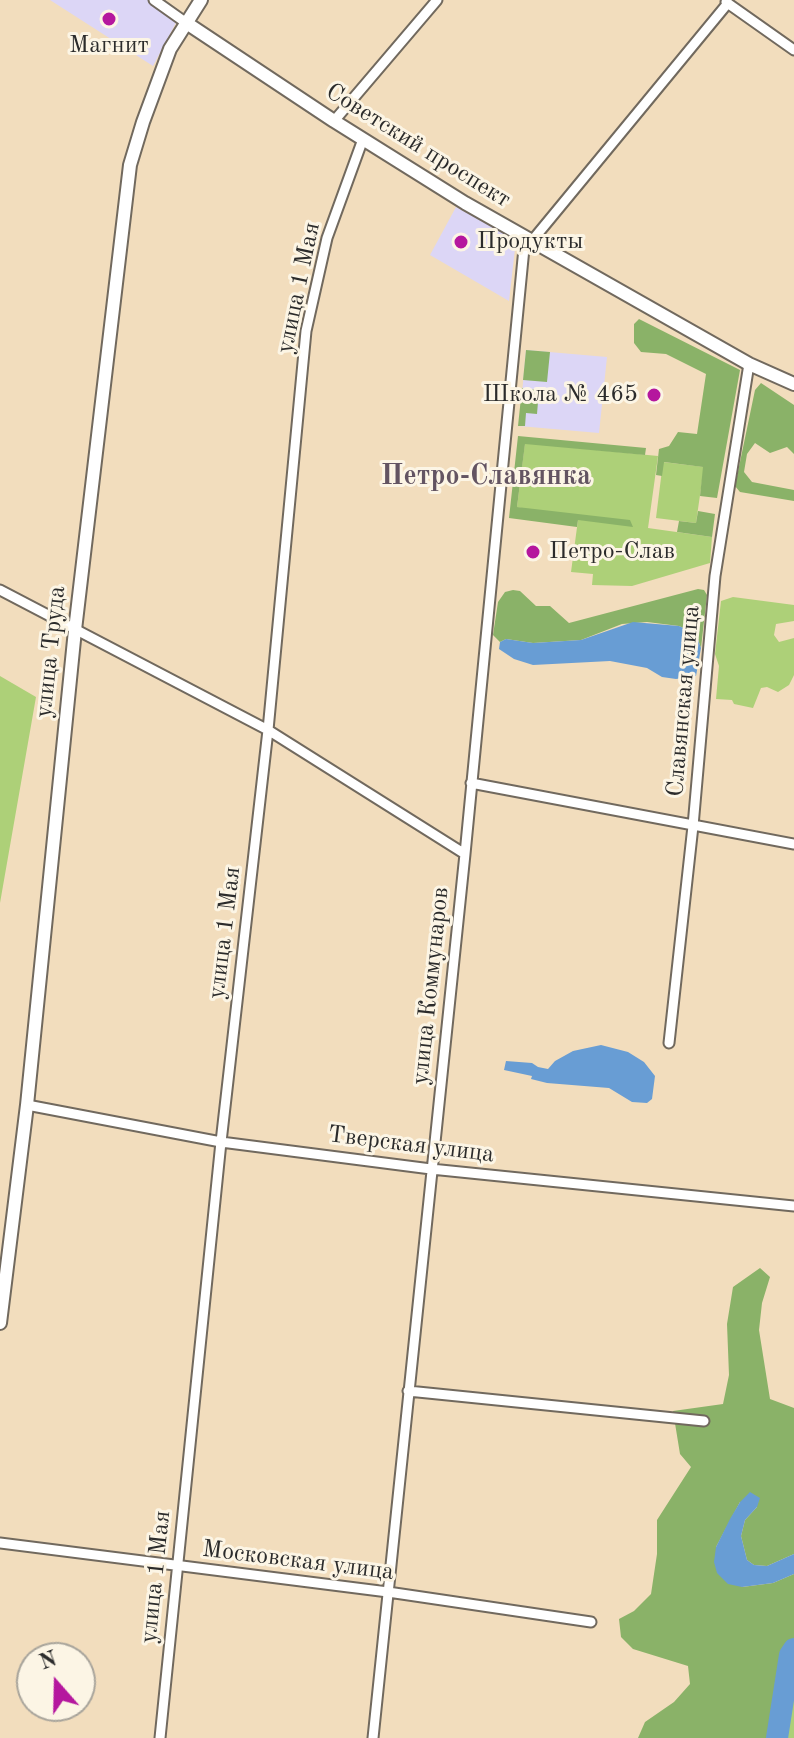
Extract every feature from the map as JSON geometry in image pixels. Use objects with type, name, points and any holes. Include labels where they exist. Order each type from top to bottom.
[{"type":"street","name":"Советский проспект","points":[[154,0],[334,121],[528,240],[749,364],[794,384]]},
{"type":"street","name":"улица Труда","points":[[0,1323],[27,1105],[75,630],[130,165],[170,49],[201,0]]},
{"type":"street","points":[[334,121],[437,0]]},
{"type":"street","points":[[528,240],[726,2],[794,50]]},
{"type":"street","name":"улица 1 Мая","points":[[160,1738],[221,1142],[268,730],[306,331],[327,238],[363,139]]},
{"type":"street","name":"улица Коммунаров","points":[[373,1738],[528,240]]},
{"type":"street","name":"Славянская улица","points":[[669,1043],[693,826],[715,576],[749,364]]},
{"type":"street","points":[[0,590],[268,730],[465,854]]},
{"type":"street","points":[[471,783],[794,844]]},
{"type":"street","name":"Тверская улица","points":[[27,1105],[221,1142],[431,1169],[794,1206]]},
{"type":"street","points":[[408,1391],[704,1421]]},
{"type":"street","name":"Московская улица","points":[[0,1543],[388,1592],[591,1622]]},
{"type":"shaded area","points":[[50,0],[148,0],[178,19],[153,66]]},
{"type":"shaded area","points":[[456,207],[516,240],[509,301],[430,255]]},
{"type":"shaded area","points":[[526,350],[607,357],[599,433],[519,426]]},
{"type":"green space","points":[[639,319],[740,370],[717,498],[700,496],[703,467],[664,462],[662,476],[656,475],[659,449],[669,446],[678,432],[697,434],[706,374],[666,354],[641,352],[634,343],[634,324]]},
{"type":"green space","points":[[526,350],[550,352],[547,382],[523,380]]},
{"type":"green space","points":[[761,383],[794,405],[794,454],[787,447],[770,453],[755,443],[747,454],[744,472],[752,482],[794,490],[794,501],[740,492],[735,486],[755,390]]},
{"type":"green space","points":[[522,388],[539,390],[537,414],[526,413],[525,426],[518,426]]},
{"type":"green space","points":[[518,436],[646,448],[645,455],[525,444],[517,507],[630,520],[633,527],[578,520],[577,527],[509,518]]},
{"type":"green space","points":[[525,443],[658,456],[648,528],[712,537],[710,563],[632,586],[592,585],[593,574],[571,572],[578,520],[517,507]]},
{"type":"green space","points":[[663,462],[704,467],[696,523],[656,518]]},
{"type":"green space","points":[[698,511],[715,514],[712,537],[677,532],[679,521],[696,523]]},
{"type":"green space","points":[[513,590],[520,591],[536,606],[550,606],[569,623],[704,590],[707,595],[701,648],[696,634],[679,626],[647,622],[622,624],[581,640],[533,643],[506,639],[500,642],[493,635],[498,602],[505,592]]},
{"type":"green space","points":[[733,597],[794,605],[794,621],[776,624],[774,635],[779,642],[794,638],[794,675],[789,685],[778,692],[761,688],[753,708],[734,704],[732,700],[716,699],[719,666],[715,654],[721,601]]},
{"type":"green space","points":[[0,676],[36,697],[0,903]]},
{"type":"green space","points":[[760,1268],[770,1277],[762,1303],[759,1330],[770,1399],[794,1408],[794,1554],[767,1566],[754,1565],[747,1560],[741,1536],[745,1520],[757,1507],[740,1502],[716,1547],[742,1587],[773,1583],[794,1574],[794,1649],[790,1655],[777,1738],[638,1738],[645,1722],[674,1702],[690,1684],[688,1666],[633,1649],[621,1637],[619,1619],[634,1611],[651,1594],[657,1554],[657,1520],[691,1467],[680,1454],[673,1411],[723,1404],[729,1375],[727,1324],[733,1287]]},
{"type":"green space","points":[[794,1649],[794,1738],[777,1738],[790,1655]]},
{"type":"water","points":[[633,622],[679,626],[696,634],[701,648],[696,676],[676,679],[662,677],[647,668],[610,661],[533,665],[514,659],[499,649],[500,642],[506,639],[533,643],[581,640]]},
{"type":"water","points":[[601,1045],[628,1052],[644,1062],[655,1076],[652,1099],[647,1103],[632,1102],[609,1088],[547,1083],[504,1070],[506,1061],[532,1063],[548,1069],[555,1061],[573,1051]]},
{"type":"water","points":[[750,1492],[760,1498],[757,1507],[745,1520],[741,1536],[747,1560],[754,1565],[767,1566],[794,1554],[794,1574],[773,1583],[742,1587],[728,1584],[717,1573],[714,1562],[716,1547],[730,1519]]},
{"type":"waterway","points":[[777,1738],[790,1655],[794,1649]]},
{"type":"place","name":"Магнит","points":[[109,19]]},
{"type":"place","name":"Продукты","points":[[461,242]]},
{"type":"place","name":"Школа № 465","points":[[654,395]]},
{"type":"place","name":"Петро-Слав","points":[[533,552]]},
{"type":"district","name":"Петро-Славянка","points":[[486,477]]}]
